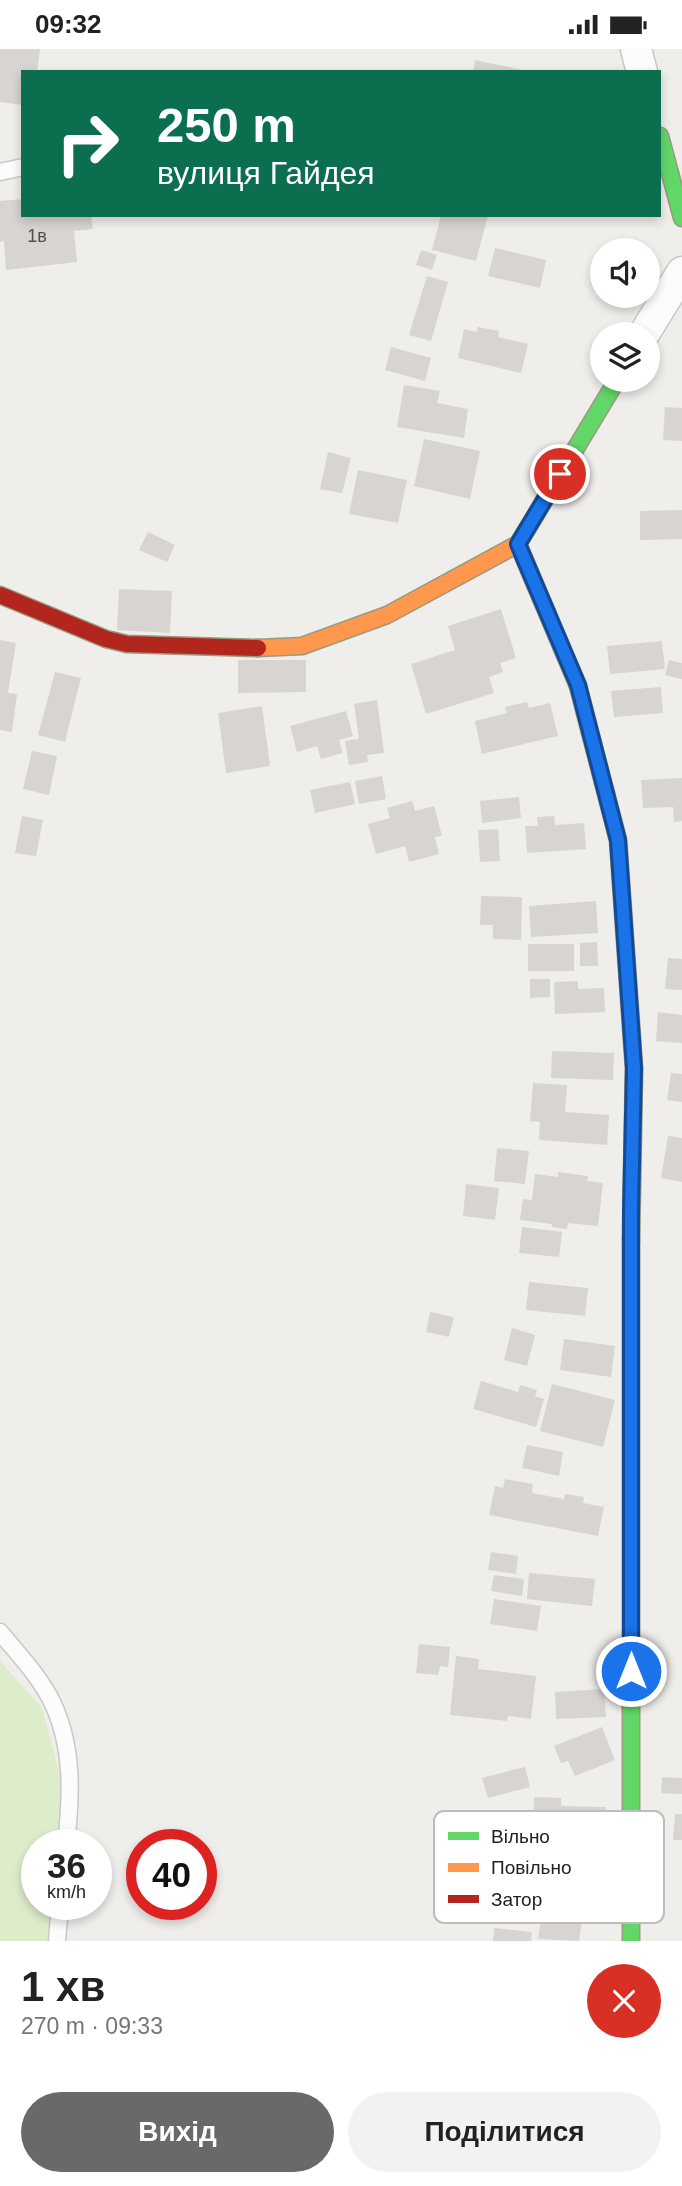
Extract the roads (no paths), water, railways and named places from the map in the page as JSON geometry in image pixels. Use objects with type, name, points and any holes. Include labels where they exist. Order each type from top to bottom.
[{"type":"street","points":[[636,49],[641,70]]},
{"type":"street","points":[[661,140],[682,218]]},
{"type":"street","points":[[652,322],[682,272]]},
{"type":"street","points":[[0,595],[106,639],[127,644],[276,648],[302,646],[387,615],[518,544],[610,392]]},
{"type":"street","points":[[518,544],[578,685],[618,840],[634,1068],[631,1211],[631,1811]]},
{"type":"street","points":[[631,1923],[631,1941]]},
{"type":"lane","points":[[0,171],[21,167]]},
{"type":"lane","points":[[0,1632],[31,1668],[54,1706],[68,1752],[71,1794],[68,1829]]},
{"type":"lane","points":[[57,1941],[59,1920]]}]
